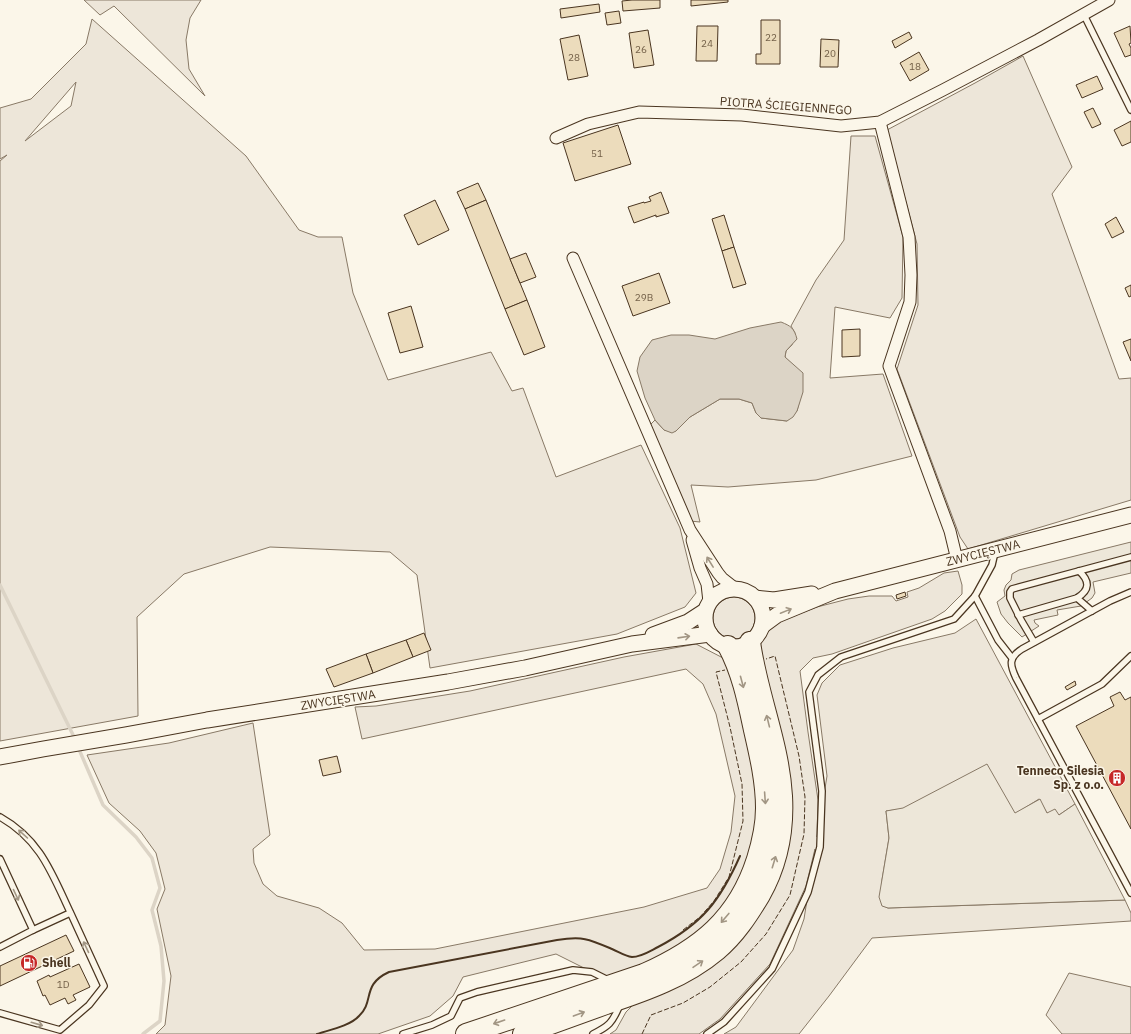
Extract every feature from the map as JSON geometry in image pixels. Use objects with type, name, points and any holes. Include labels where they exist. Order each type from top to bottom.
[{"type":"highway","points":[[524,1034],[670,980],[695,966],[718,950],[748,916],[764,888],[774,865],[780,842],[782,819],[782,795],[777,759],[750,642]]},
{"type":"highway","points":[[466,1034],[644,974],[666,964],[686,953],[706,938],[726,918],[741,897],[752,876],[759,852],[764,830],[766,808],[761,759],[737,664],[728,646]]},
{"type":"main road","name":"ZWYCIĘSTWA","points":[[755,598],[774,600],[835,591],[1131,515]]},
{"type":"main road","points":[[736,589],[746,592],[755,598],[762,609],[763,617],[762,626],[758,635],[750,642],[738,647],[728,646],[716,641],[710,634],[705,623],[707,606],[719,593],[727,590],[736,589]]},
{"type":"main road","name":"ZWYCIĘSTWA","points":[[762,626],[777,614],[835,591]]},
{"type":"main road","name":"ZWYCIĘSTWA","points":[[632,644],[688,622],[707,606]]},
{"type":"main road","name":"ZWYCIĘSTWA","points":[[0,757],[207,720],[456,681],[525,668],[632,644],[710,634]]},
{"type":"street","name":"PIOTRA ŚCIEGIENNEGO","points":[[556,138],[588,124],[639,112],[742,115],[841,126],[880,122],[1084,15],[1108,0]]},
{"type":"street","points":[[880,122],[909,237],[911,275],[910,302],[889,366],[950,531],[958,560]]},
{"type":"street","points":[[573,258],[690,530],[718,573],[736,589]]},
{"type":"street","points":[[690,530],[695,552],[707,584],[707,606]]},
{"type":"lane","points":[[1084,15],[1131,110]]},
{"type":"lane","points":[[1111,520],[1131,520]]},
{"type":"lane","points":[[707,1034],[724,1022],[772,969],[808,892],[820,848],[822,791],[809,692],[818,675],[841,657],[954,619],[975,596],[992,565],[996,550]]},
{"type":"lane","points":[[1034,642],[1010,598],[1010,592],[1012,589],[1131,557]]},
{"type":"lane","points":[[1018,615],[1077,598],[1084,594],[1087,588],[1085,577],[1079,571]]},
{"type":"lane","points":[[1131,592],[1034,642],[1017,652],[1012,658],[1011,662],[1014,672],[1038,719],[1131,893]]},
{"type":"lane","points":[[975,596],[998,640],[1012,658]]},
{"type":"lane","points":[[1077,598],[1092,611]]},
{"type":"lane","points":[[1038,719],[1102,684],[1131,656]]},
{"type":"lane","points":[[0,817],[19,830],[39,850],[52,872],[104,986],[89,1005],[60,1030],[52,1034]]},
{"type":"lane","points":[[0,859],[33,930]]},
{"type":"lane","points":[[0,947],[70,913]]},
{"type":"lane","points":[[403,1034],[451,1016],[460,998],[477,992],[573,970],[592,972],[608,980]]},
{"type":"lane","points":[[593,1034],[606,1028],[614,1019],[619,1007]]},
{"type":"lane","points":[[0,1013],[60,1030]]},
{"type":"shaded area","points":[[84,0],[201,0],[190,18],[186,40],[189,69],[205,96],[114,6],[100,15]]},
{"type":"shaded area","points":[[92,19],[246,156],[299,230],[318,237],[342,237],[353,293],[388,380],[491,352],[512,391],[523,388],[556,477],[641,445],[680,528],[696,593],[685,607],[617,634],[430,668],[417,575],[390,552],[270,547],[184,574],[137,617],[138,716],[0,741],[0,161],[7,155],[0,159],[0,108],[31,99],[86,44]],"holes":[[[76,82],[71,106],[25,141]]]},
{"type":"shaded area","points":[[1023,56],[1072,167],[1052,194],[1119,379],[1131,378],[1131,500],[968,549],[960,537],[897,369],[918,305],[917,244],[887,130]]},
{"type":"shaded area","points":[[851,136],[875,136],[903,237],[902,298],[890,318],[835,307],[830,378],[883,374],[912,456],[816,480],[728,487],[691,485],[700,522],[690,521],[649,426],[655,420],[664,430],[676,431],[690,417],[720,399],[739,399],[752,403],[756,413],[761,418],[787,421],[797,411],[799,403],[793,365],[785,357],[786,351],[792,345],[795,333],[791,326],[816,280],[844,240]]},
{"type":"shaded area","points":[[781,322],[792,328],[797,339],[786,351],[785,357],[803,373],[803,392],[797,411],[793,417],[787,421],[761,418],[756,413],[752,403],[739,399],[720,399],[690,417],[672,433],[664,430],[655,420],[645,398],[637,371],[640,357],[652,340],[671,335],[689,335],[715,339],[750,328]]},
{"type":"shaded area","points":[[1131,542],[1131,573],[1093,582],[1095,593],[1092,598],[1081,606],[1057,610],[1058,615],[1034,620],[1039,626],[1022,637],[1001,614],[997,602],[1005,596],[1004,590],[1006,585],[1011,580],[1012,574],[1019,570]]},
{"type":"shaded area","points":[[958,571],[962,585],[962,594],[945,611],[932,619],[832,654],[813,658],[800,671],[818,800],[817,837],[827,776],[817,695],[822,683],[840,665],[893,648],[955,633],[976,619],[1075,804],[1059,815],[1047,813],[1039,799],[1015,814],[903,809],[886,811],[889,838],[882,880],[882,905],[888,908],[1125,900],[1131,913],[1131,921],[872,938],[799,1034],[724,1034],[736,1027],[793,950],[804,919],[815,849],[806,886],[770,964],[720,1019],[699,1034],[610,1034],[616,1030],[626,1012],[637,1001],[760,912],[759,644],[772,624],[817,607],[848,599],[869,596],[892,596],[896,601],[908,597],[907,592],[919,588],[944,573]]},
{"type":"shaded area","points":[[730,597],[738,597],[746,600],[752,606],[755,618],[752,630],[746,636],[738,639],[730,639],[722,636],[716,630],[713,622],[713,614],[716,606],[722,600]]},
{"type":"shaded area","points":[[696,644],[725,659],[732,678],[749,743],[757,802],[756,835],[735,892],[709,923],[662,962],[608,980],[556,954],[463,977],[453,996],[430,1016],[378,1034],[156,1034],[165,1025],[171,976],[157,909],[165,889],[156,853],[140,831],[109,803],[87,755],[169,743],[253,723],[270,835],[253,849],[254,863],[263,884],[277,896],[319,908],[342,923],[364,950],[435,949],[644,907],[707,888],[720,869],[731,832],[735,796],[716,714],[703,684],[686,669],[362,739],[355,707],[376,706],[470,691],[624,657]]},
{"type":"shaded area","points":[[987,764],[1015,813],[1040,799],[1047,813],[1055,809],[1059,815],[1075,804],[1125,900],[888,908],[882,906],[879,897],[889,838],[886,811],[903,808]]},
{"type":"shaded area","points":[[1069,973],[1131,987],[1131,1034],[1062,1034],[1046,1015]]},
{"type":"building","points":[[660,0],[660,8],[623,11],[622,1]]},
{"type":"building","points":[[691,0],[728,0],[728,2],[691,6]]},
{"type":"building","points":[[599,4],[600,12],[561,18],[560,9]]},
{"type":"building","points":[[619,11],[621,23],[607,25],[605,13]]},
{"type":"building","points":[[761,20],[780,20],[780,64],[756,64],[756,54],[761,54]]},
{"type":"building","points":[[697,26],[718,26],[717,61],[696,61]]},
{"type":"building","points":[[1130,26],[1131,43],[1129,44],[1131,48],[1131,55],[1125,57],[1114,33]]},
{"type":"building","points":[[648,30],[654,65],[634,68],[629,33]]},
{"type":"building","points":[[909,32],[912,38],[895,48],[892,41]]},
{"type":"building","points":[[579,35],[588,76],[568,80],[560,39]]},
{"type":"building","points":[[821,39],[839,40],[838,67],[820,67]]},
{"type":"building","points":[[919,52],[929,70],[910,81],[900,63]]},
{"type":"building","points":[[1097,76],[1103,89],[1082,98],[1076,85]]},
{"type":"building","points":[[1093,108],[1101,124],[1092,128],[1084,112]]},
{"type":"building","points":[[1131,121],[1131,142],[1122,146],[1114,130]]},
{"type":"building","points":[[618,125],[631,164],[575,181],[563,143]]},
{"type":"building","points":[[478,183],[486,200],[465,209],[457,192]]},
{"type":"building","points":[[661,192],[669,213],[656,217],[656,215],[634,223],[628,207],[651,201],[649,197]]},
{"type":"building","points":[[435,200],[449,230],[418,245],[404,215]]},
{"type":"building","points":[[486,200],[527,300],[505,309],[465,209]]},
{"type":"building","points":[[724,215],[734,247],[722,251],[712,219]]},
{"type":"building","points":[[1116,217],[1124,232],[1112,238],[1105,224]]},
{"type":"building","points":[[734,247],[746,284],[733,288],[722,251]]},
{"type":"building","points":[[526,253],[536,277],[520,283],[510,259]]},
{"type":"building","points":[[659,273],[670,303],[633,316],[622,286]]},
{"type":"building","points":[[1131,285],[1131,296],[1129,297],[1125,288]]},
{"type":"building","points":[[527,300],[545,347],[524,355],[505,309]]},
{"type":"building","points":[[411,306],[423,347],[400,353],[388,313]]},
{"type":"building","points":[[860,329],[860,356],[842,357],[842,330]]},
{"type":"building","points":[[1131,339],[1131,361],[1123,342]]},
{"type":"building","points":[[905,592],[906,596],[897,599],[896,595]]},
{"type":"building","points":[[424,633],[431,650],[413,657],[406,640]]},
{"type":"building","points":[[406,640],[413,657],[373,673],[366,654]]},
{"type":"building","points":[[366,654],[373,673],[334,687],[326,669]]},
{"type":"building","points":[[1075,681],[1076,685],[1067,690],[1065,687]]},
{"type":"building","name":"Tenneco Silesia Sp. z o.o.","points":[[1120,692],[1125,700],[1131,697],[1131,829],[1076,726],[1114,706],[1110,697]]},
{"type":"building","points":[[337,756],[341,772],[323,776],[319,760]]},
{"type":"building","points":[[66,935],[74,951],[0,986],[0,966]]},
{"type":"building","points":[[79,964],[90,987],[73,995],[76,1000],[68,1004],[65,998],[50,1005],[45,995],[43,996],[37,981]]},
{"type":"waterway","points":[[0,585],[75,739]]},
{"type":"waterway","points":[[78,747],[103,805],[136,837],[152,858],[160,888],[152,910],[161,946],[164,981],[160,1021],[143,1034]]},
{"type":"fence","points":[[642,1034],[651,1015],[683,1003],[710,987],[741,962],[766,934],[790,895],[804,834],[805,797],[799,756],[775,656],[766,659]]},
{"type":"fence","points":[[683,930],[700,917],[714,901],[729,877],[743,821],[742,784],[730,727],[716,672],[725,670]]},
{"type":"wall","points":[[317,1034],[339,1027],[359,1016],[364,1010],[371,988],[375,982],[389,972],[573,938],[586,939],[632,957],[642,955],[687,929],[708,910],[725,886],[740,856]]},
{"type":"place","name":"Tenneco Silesia Sp. z o.o.","points":[[1117,778]]},
{"type":"place","name":"Shell","points":[[29,963]]}]
